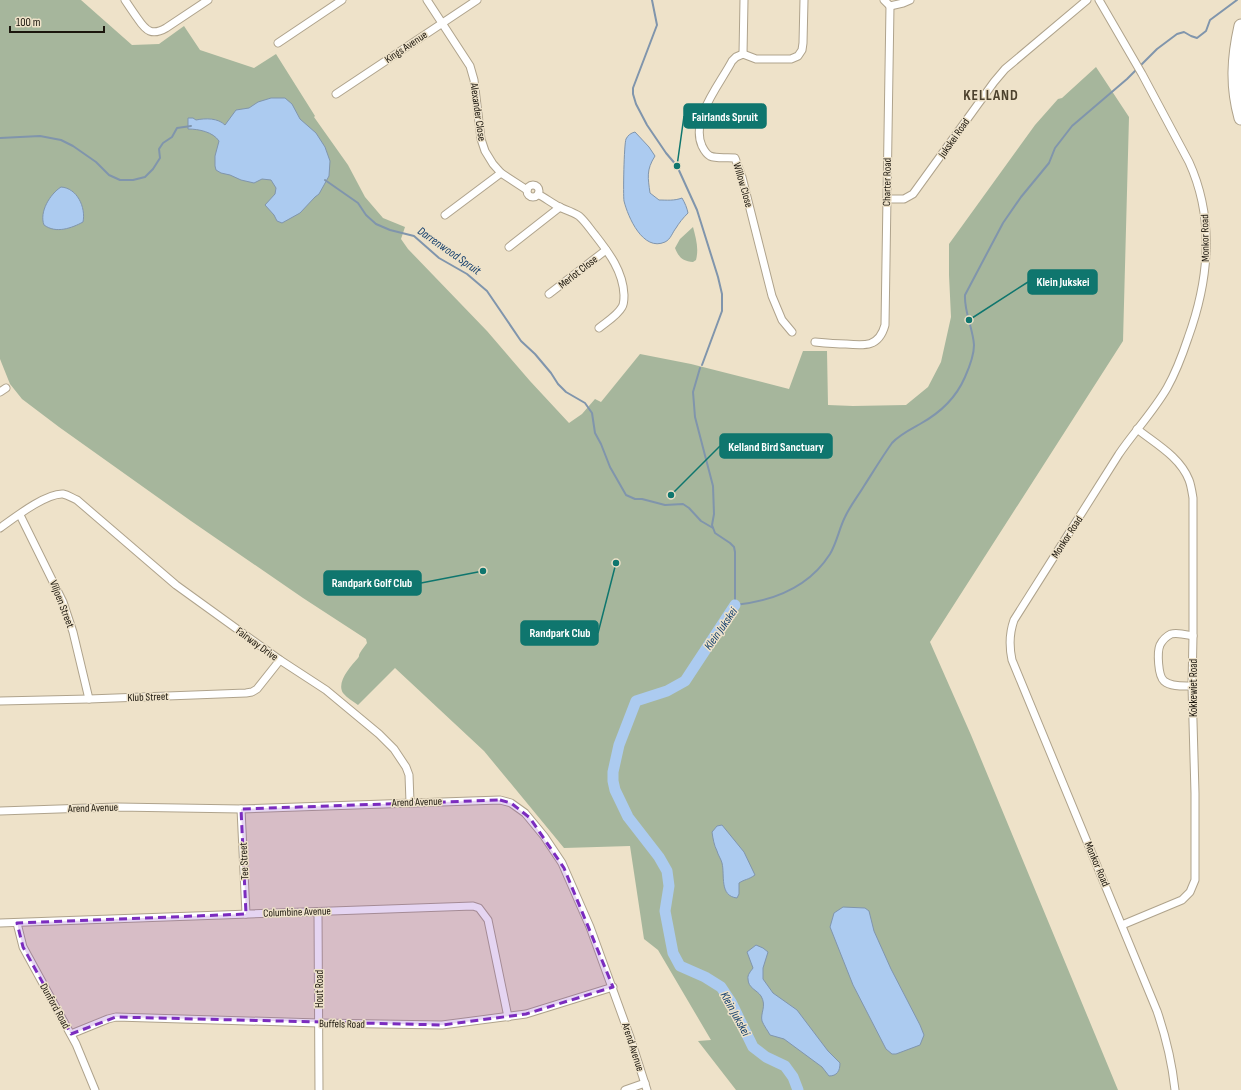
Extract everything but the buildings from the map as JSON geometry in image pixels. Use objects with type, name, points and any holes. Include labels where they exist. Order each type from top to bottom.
[{"type":"highway","points":[[1241,26],[1236,50],[1234,78],[1236,100],[1241,118]]},
{"type":"street","points":[[125,0],[143,26],[149,31],[153,32],[159,32],[166,28],[208,0]]},
{"type":"street","points":[[278,43],[342,0]]},
{"type":"street","name":"Alexander Close","points":[[427,0],[470,66],[474,80],[482,144],[487,155],[501,173],[527,190],[530,186],[535,186],[538,189],[538,194],[560,208]]},
{"type":"street","name":"Kings Avenue","points":[[336,94],[476,0]]},
{"type":"street","points":[[744,0],[743,54],[756,59],[791,59],[798,56],[802,50],[803,43],[804,0]]},
{"type":"street","points":[[884,0],[890,6],[910,0]]},
{"type":"street","name":"Jukskei Road","points":[[887,198],[904,200],[913,194],[1005,69],[1088,0]]},
{"type":"street","name":"Monkor Road","points":[[1100,0],[1142,74],[1195,175],[1201,193],[1205,213],[1207,238],[1205,273],[1194,321],[1184,352],[1166,390],[1120,453],[1014,620],[1009,645],[1016,670],[1157,1011],[1168,1047],[1176,1090]]},
{"type":"street","name":"Charter Road","points":[[815,342],[863,346],[880,337],[885,325],[890,6]]},
{"type":"street","name":"Willow Close","points":[[743,54],[736,57],[732,61],[706,106],[699,127],[700,143],[710,156],[735,158],[742,177],[772,296],[782,320],[792,332]]},
{"type":"street","points":[[445,215],[501,173]]},
{"type":"street","points":[[509,247],[560,208],[568,210],[579,216],[606,250],[619,271],[622,281],[624,301],[622,307],[599,328]]},
{"type":"street","name":"Merlot Close","points":[[549,294],[606,250]]},
{"type":"street","name":"Kokkewiet Road","points":[[1122,925],[1182,900],[1190,892],[1195,880],[1195,793],[1192,686],[1193,509],[1190,484],[1179,463],[1137,429]]},
{"type":"street","name":"Fairway Drive","points":[[20,515],[38,502],[52,496],[64,494],[77,500],[176,585],[280,660],[326,690],[385,739],[400,758],[409,775],[410,802]]},
{"type":"street","points":[[0,528],[20,515]]},
{"type":"street","name":"Viljoen Street","points":[[20,515],[57,588],[65,608],[73,632],[89,699]]},
{"type":"street","points":[[1192,686],[1170,684],[1161,678],[1159,672],[1159,646],[1171,634],[1193,636]]},
{"type":"street","name":"Klub Street","points":[[0,701],[232,694],[252,692],[263,684],[280,660]]},
{"type":"street","name":"Arend Avenue","points":[[0,811],[117,807],[241,809],[500,800],[511,803],[525,813],[544,836],[562,863],[590,927],[613,988],[646,1087]]},
{"type":"street","name":"Tee Street","points":[[241,809],[246,914]]},
{"type":"street","name":"Columbine Avenue","points":[[0,923],[473,906],[479,908],[488,920],[508,1017]]},
{"type":"street","name":"Hout Road","points":[[318,912],[319,1090]]},
{"type":"street","name":"Dunford Road","points":[[17,923],[23,947],[71,1034],[94,1090]]},
{"type":"street","name":"Buffels Road","points":[[71,1034],[116,1017],[442,1025],[526,1014],[613,988]]},
{"type":"street","points":[[624,1090],[646,1087]]},
{"type":"highlighted area","points":[[500,800],[511,803],[530,818],[564,868],[613,987],[526,1014],[442,1025],[116,1017],[71,1034],[23,947],[17,923],[246,914],[241,809]]},
{"type":"green space","points":[[0,0],[81,0],[132,45],[159,44],[184,26],[200,50],[254,68],[276,54],[315,116],[314,117],[348,165],[365,197],[383,218],[405,227],[401,239],[408,249],[487,331],[569,423],[582,414],[595,399],[601,402],[640,354],[691,364],[789,389],[803,351],[827,351],[828,405],[906,405],[928,387],[941,362],[951,317],[949,244],[1035,125],[1058,99],[1062,98],[1096,67],[1129,117],[1123,341],[930,642],[971,735],[1118,1090],[736,1090],[698,1041],[711,1040],[658,950],[644,939],[630,846],[564,848],[484,751],[395,668],[358,705],[343,693],[341,684],[345,674],[358,658],[367,643],[366,639],[303,598],[191,521],[22,399],[10,384],[0,359]]},
{"type":"green space","points":[[693,227],[697,251],[696,260],[693,262],[682,258],[675,248],[680,239]]},
{"type":"water","points":[[271,98],[285,98],[292,104],[300,119],[316,133],[325,147],[330,161],[329,176],[319,194],[300,213],[282,223],[277,221],[265,205],[275,194],[276,188],[271,180],[262,179],[254,183],[241,180],[216,170],[215,156],[219,141],[213,135],[188,129],[188,118],[193,118],[196,120],[215,120],[225,125],[236,110],[249,108],[258,102]]},
{"type":"water","points":[[635,132],[655,156],[649,170],[648,178],[650,193],[659,200],[673,200],[682,198],[688,211],[670,238],[665,242],[657,244],[643,238],[633,224],[624,201],[625,143],[628,136]]},
{"type":"water","points":[[61,187],[67,188],[76,195],[82,205],[84,216],[83,222],[69,228],[59,230],[49,228],[44,225],[43,215],[49,199]]},
{"type":"water","points":[[722,825],[744,852],[755,875],[739,883],[739,894],[737,898],[727,893],[725,889],[722,863],[713,840],[712,832],[717,826]]},
{"type":"water","points":[[843,907],[865,908],[869,911],[874,931],[924,1035],[920,1045],[896,1054],[892,1054],[886,1049],[853,985],[830,927],[834,913]]},
{"type":"water","points":[[756,945],[768,952],[763,968],[763,979],[773,993],[797,1010],[828,1051],[840,1063],[839,1071],[836,1074],[829,1076],[822,1067],[784,1039],[770,1035],[762,1021],[763,1000],[748,982],[749,973],[753,968],[747,952]]},
{"type":"waterway","points":[[652,0],[657,25],[633,88],[633,94],[636,104],[647,125],[666,153],[677,166],[697,210],[718,277],[722,294],[722,311],[702,365]]},
{"type":"waterway","name":"Klein Jukskei","points":[[700,368],[693,392],[695,417],[713,486],[714,514],[712,525],[715,533],[734,547],[735,605],[777,596],[801,584],[821,566],[830,554],[849,509],[892,443],[941,410],[957,392],[968,370],[974,349],[965,295],[1003,223],[1021,197],[1049,163],[1055,148],[1072,126],[1127,79],[1157,49],[1177,34],[1184,32],[1197,38],[1206,31],[1210,20],[1237,0]]},
{"type":"waterway","name":"Darrenwood Spruit","points":[[0,138],[40,136],[61,140],[73,146],[96,162],[109,175],[120,180],[133,180],[145,177],[153,169],[160,158],[159,149],[163,143],[172,137],[177,128],[191,126]]},
{"type":"waterway","name":"Darrenwood Spruit","points":[[325,180],[358,203],[366,215],[376,224],[390,230],[414,236],[439,258],[467,274],[487,291],[521,341],[535,354],[558,384],[566,392],[585,403],[592,413],[595,433],[610,467],[626,495],[635,499],[642,499],[665,505],[683,504],[689,508],[701,521],[713,528]]},
{"type":"waterway","name":"Klein Jukskei","points":[[735,605],[685,681],[667,691],[636,701],[619,745],[613,772],[613,781],[615,790],[628,817],[659,857],[667,871],[669,886],[665,911],[673,953],[680,966],[705,977],[721,987],[731,1002],[753,1047],[766,1057],[785,1066],[793,1077],[798,1090]]},
{"type":"place","name":"Fairlands Spruit","points":[[677,166]]},
{"type":"place","name":"Klein Jukskei","points":[[969,320]]},
{"type":"place","name":"Kelland Bird Sanctuary","points":[[671,495]]},
{"type":"place","name":"Randpark Club","points":[[616,563]]},
{"type":"place","name":"Randpark Golf Club","points":[[483,571]]},
{"type":"district","name":"KELLAND","points":[[991,95]]}]
